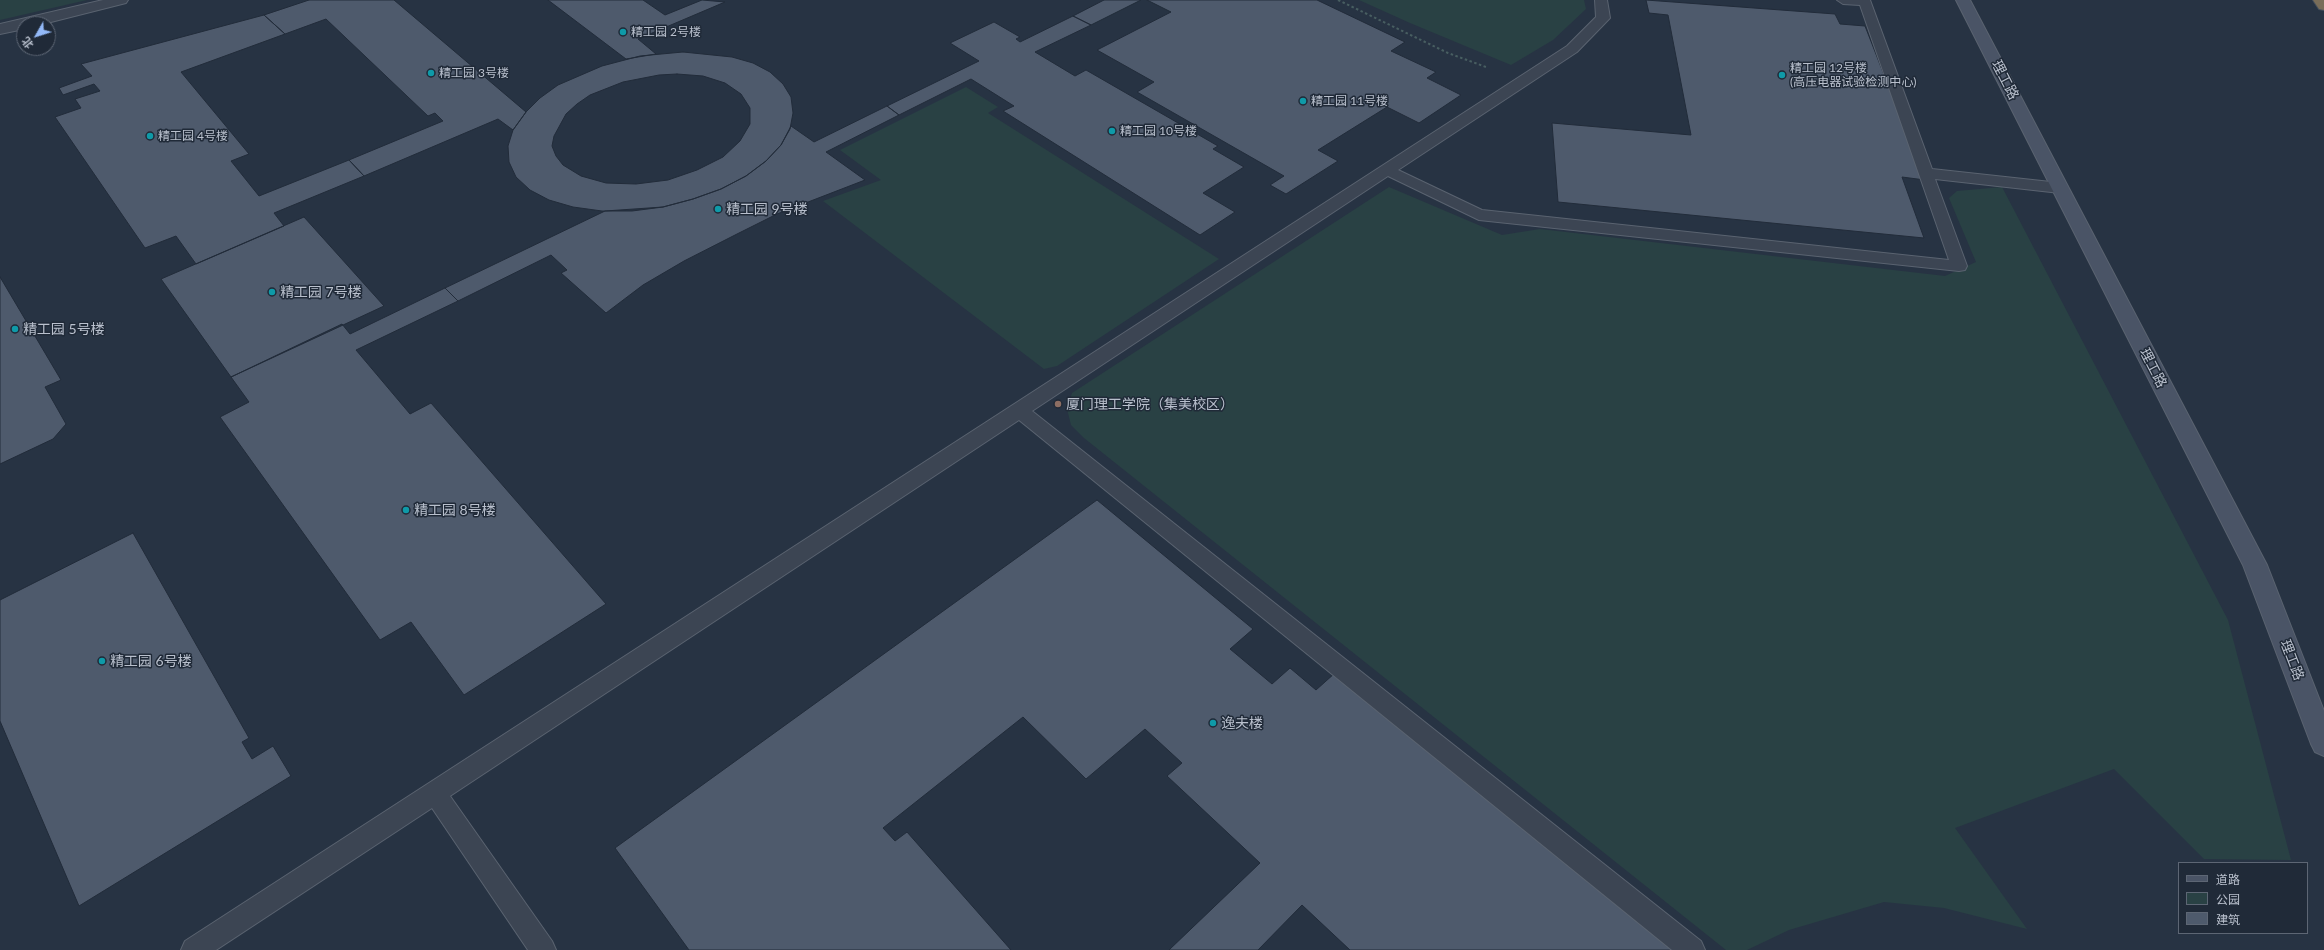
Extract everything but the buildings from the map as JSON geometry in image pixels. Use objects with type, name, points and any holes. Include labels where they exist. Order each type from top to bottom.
[{"type":"highway","points":[[2320,0],[2324,6]]},
{"type":"street","points":[[56,16],[121,0]]},
{"type":"street","name":"理工路","points":[[1963,0],[2255,565],[2324,744]]},
{"type":"street","points":[[0,30],[16,26]]},
{"type":"lane","points":[[194,950],[1384,169],[1572,48],[1603,18],[1601,0]]},
{"type":"lane","points":[[1384,169],[1479,215],[1959,266],[1865,2],[1843,0]]},
{"type":"lane","points":[[1926,173],[2060,188]]},
{"type":"lane","points":[[1018,410],[1692,950]]},
{"type":"lane","points":[[434,792],[543,950]]},
{"type":"path","points":[[1338,0],[1448,52],[1520,81]]},
{"type":"green space","points":[[0,0],[87,0],[16,16],[0,20]]},
{"type":"green space","points":[[1359,0],[1584,0],[1586,9],[1553,40],[1511,65]]},
{"type":"green space","points":[[966,87],[998,107],[988,113],[1219,259],[1057,366],[1044,369],[823,201],[881,180],[840,150]]},
{"type":"green space","points":[[1389,187],[1502,235],[1540,229],[1945,276],[1976,262],[1949,198],[1957,191],[2002,187],[2228,620],[2291,860],[2204,859],[2114,769],[1955,828],[2027,929],[1944,908],[1884,902],[1789,930],[1747,950],[1726,950],[1084,438],[1071,425],[1067,409],[1072,393]]},
{"type":"place","name":"精工园 2号楼","points":[[623,32]]},
{"type":"place","name":"精工园 3号楼","points":[[431,73]]},
{"type":"place","name":"精工园 12号楼 (高压电器试验检测中心)","points":[[1782,75]]},
{"type":"place","name":"精工园 11号楼","points":[[1303,101]]},
{"type":"place","name":"精工园 10号楼","points":[[1112,131]]},
{"type":"place","name":"精工园 4号楼","points":[[150,136]]},
{"type":"place","name":"精工园 9号楼","points":[[718,209]]},
{"type":"place","name":"精工园 7号楼","points":[[272,292]]},
{"type":"place","name":"精工园 5号楼","points":[[15,329]]},
{"type":"place","name":"厦门理工学院（集美校区）","points":[[1058,404]]},
{"type":"place","name":"精工园 8号楼","points":[[406,510]]},
{"type":"place","name":"精工园 6号楼","points":[[102,661]]},
{"type":"place","name":"逸夫楼","points":[[1213,723]]}]
